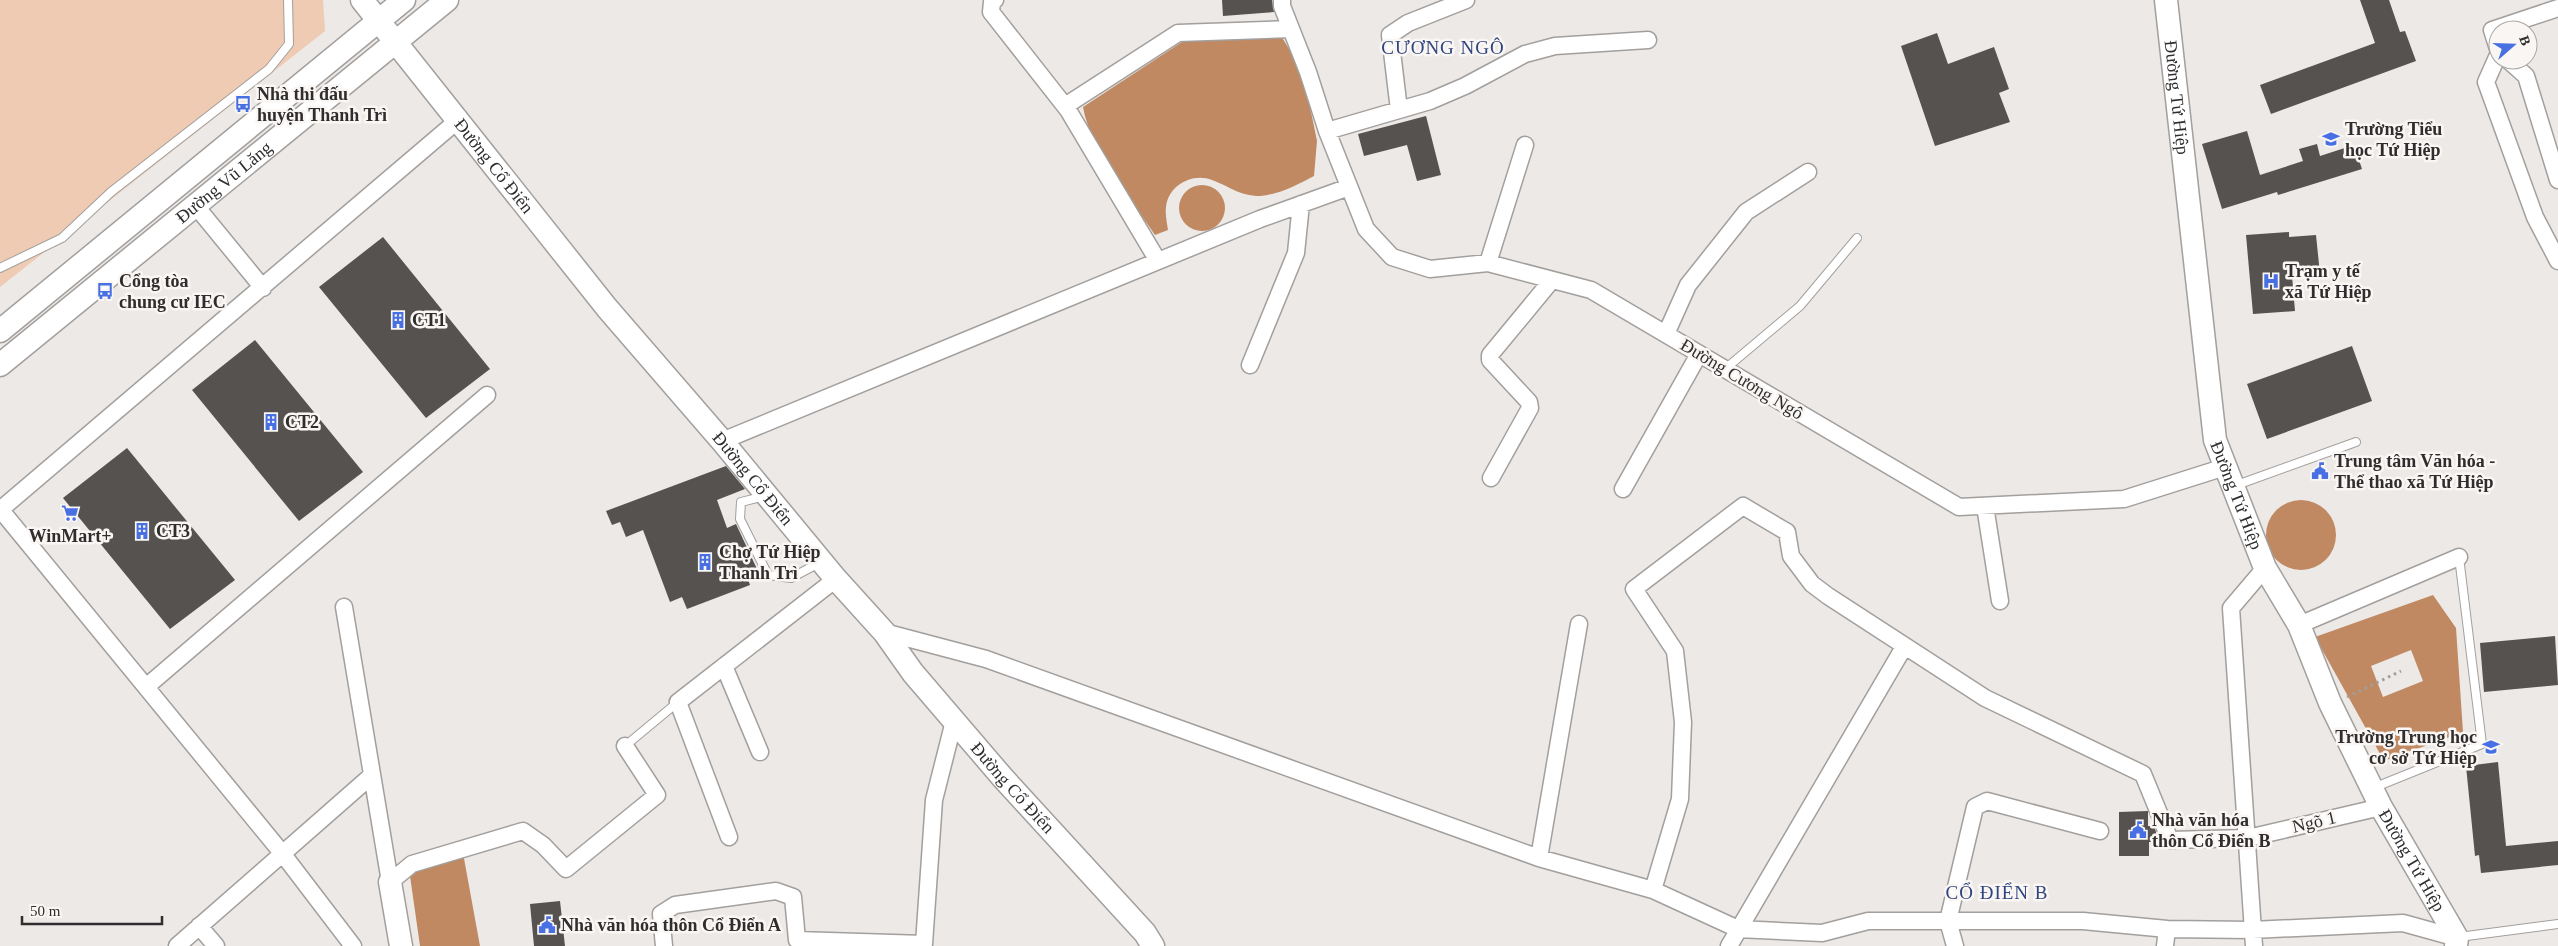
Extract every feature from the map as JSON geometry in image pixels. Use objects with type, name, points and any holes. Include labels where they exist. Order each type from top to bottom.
[{"type":"street","name":"Đường Cổ Điển","points":[[362,0],[607,308],[722,441],[821,562],[884,632],[913,672],[954,721],[1139,926],[1153,946]]},
{"type":"street","name":"Đường Vũ Lăng","points":[[0,331],[376,20],[404,0]]},
{"type":"street","name":"Đường Vũ Lăng","points":[[0,365],[447,0]]},
{"type":"street","points":[[996,0],[992,2],[991,12],[1065,106],[1158,261]]},
{"type":"street","name":"Đường Cương Ngô","points":[[1282,0],[1327,131],[1366,230],[1392,256],[1430,269],[1488,263],[1591,290],[1959,507],[2124,499],[2229,477]]},
{"type":"street","points":[[1399,110],[1390,36],[1408,23],[1466,0]]},
{"type":"street","name":"Đường Tứ Hiệp","points":[[2166,0],[2215,440],[2265,568],[2299,625],[2330,703],[2377,797],[2456,942]]},
{"type":"street","points":[[2522,20],[2558,8]]},
{"type":"street","points":[[1065,106],[1178,33],[1291,29]]},
{"type":"street","points":[[1327,131],[1430,101],[1465,86],[1525,54],[1555,46],[1648,40]]},
{"type":"street","points":[[2491,70],[2486,82],[2535,217],[2558,260]]},
{"type":"street","points":[[2519,70],[2526,76],[2558,180]]},
{"type":"street","points":[[353,946],[282,853],[0,509],[263,288],[457,121]]},
{"type":"street","points":[[1488,263],[1524,145]]},
{"type":"street","points":[[1666,334],[1688,285],[1746,212],[1808,172]]},
{"type":"street","points":[[722,441],[1158,261],[1349,187]]},
{"type":"street","points":[[1250,365],[1296,253],[1301,204]]},
{"type":"street","points":[[195,205],[263,288]]},
{"type":"street","points":[[1491,478],[1530,408],[1529,402],[1490,360],[1490,355],[1552,280]]},
{"type":"street","points":[[1623,489],[1700,354]]},
{"type":"street","points":[[146,687],[487,394]]},
{"type":"street","points":[[1653,890],[1680,799],[1683,722],[1675,651],[1634,589],[1743,506],[1787,532],[1791,556],[1812,584],[1904,647],[1738,928],[1730,946]]},
{"type":"street","points":[[1984,506],[2000,601]]},
{"type":"street","points":[[2299,625],[2459,558]]},
{"type":"street","points":[[2253,938],[2248,838],[2231,608],[2265,568]]},
{"type":"street","points":[[729,837],[678,702],[836,579]]},
{"type":"street","points":[[344,607],[401,946]]},
{"type":"street","points":[[1539,858],[1580,624]]},
{"type":"street","points":[[884,632],[986,659],[1539,858],[1653,890],[1738,928],[1825,939],[1868,921],[2083,921],[2253,938],[2404,923],[2456,942]]},
{"type":"street","name":"Ngõ 1","points":[[1904,647],[1985,698],[2143,774],[2170,840],[2248,838],[2377,797]]},
{"type":"street","points":[[724,666],[760,752]]},
{"type":"street","points":[[664,946],[660,914],[675,905],[776,891],[793,897],[797,940],[924,944],[934,800],[954,721]]},
{"type":"street","points":[[390,882],[412,864],[523,831],[543,845],[566,869],[657,795],[625,746]]},
{"type":"street","points":[[178,946],[371,776]]},
{"type":"street","points":[[1955,946],[1948,921],[1975,807],[1986,801],[2100,831]]},
{"type":"street","points":[[199,926],[216,946]]},
{"type":"street","points":[[2165,946],[2167,929]]},
{"type":"lane","points":[[0,268],[62,238],[111,192],[269,69],[289,44],[288,0]]},
{"type":"lane","points":[[1725,369],[1800,306],[1857,238]]},
{"type":"lane","points":[[2229,477],[2356,442]]},
{"type":"lane","points":[[767,496],[741,502],[740,519],[768,575],[791,578],[821,562]]},
{"type":"lane","points":[[2377,797],[2482,744],[2459,558]]},
{"type":"lane","points":[[625,746],[678,702]]},
{"type":"lane","points":[[2456,942],[2558,924]]},
{"type":"path","points":[[2344,698],[2401,671]]},
{"type":"shaded area","points":[[0,0],[323,0],[325,31],[0,287]]},
{"type":"shaded area","points":[[1272,33],[1283,39],[1292,54],[1309,102],[1317,141],[1314,176],[1295,186],[1260,196],[1240,193],[1218,182],[1204,178],[1189,179],[1176,187],[1168,199],[1166,213],[1168,230],[1155,235],[1123,190],[1094,141],[1083,107],[1191,36]]},
{"type":"shaded area","points":[[1202,185],[1215,189],[1221,195],[1225,208],[1221,221],[1215,227],[1202,231],[1189,227],[1183,221],[1179,208],[1183,195],[1189,189]]},
{"type":"shaded area","points":[[2301,500],[2314,503],[2326,510],[2333,522],[2336,535],[2333,548],[2326,560],[2314,567],[2301,570],[2288,567],[2276,560],[2269,548],[2266,535],[2269,522],[2276,510],[2288,503]]},
{"type":"shaded area","points":[[2433,595],[2456,628],[2463,732],[2384,761],[2315,637]],"holes":[[[2411,650],[2423,681],[2383,697],[2371,666]]]},
{"type":"shaded area","points":[[463,853],[480,946],[420,946],[410,876],[415,867]]},
{"type":"building","points":[[1222,0],[1272,0],[1274,12],[1223,16]]},
{"type":"building","points":[[2360,0],[2389,0],[2400,32],[2405,31],[2416,61],[2271,114],[2260,85],[2375,43]]},
{"type":"building","points":[[1937,33],[1948,64],[1994,47],[2009,89],[1999,93],[2010,122],[1935,146],[1901,46]]},
{"type":"building","points":[[1426,116],[1441,175],[1417,181],[1407,145],[1364,156],[1358,134]]},
{"type":"building","points":[[2247,131],[2260,175],[2303,161],[2299,149],[2317,144],[2320,156],[2354,145],[2362,169],[2278,195],[2277,192],[2222,209],[2202,144]]},
{"type":"building","points":[[2289,232],[2289,237],[2316,235],[2320,274],[2292,276],[2295,311],[2253,314],[2246,235]]},
{"type":"building","name":"CT1","points":[[383,237],[490,369],[426,418],[319,287]]},
{"type":"building","name":"CT2","points":[[255,340],[363,472],[299,521],[192,390]]},
{"type":"building","points":[[2352,346],[2372,401],[2267,439],[2247,384]]},
{"type":"building","name":"CT3","points":[[127,448],[235,580],[170,629],[63,498]]},
{"type":"building","points":[[726,466],[745,489],[717,500],[727,528],[736,524],[757,569],[746,573],[750,585],[687,609],[682,597],[670,602],[643,530],[626,537],[620,522],[612,525],[606,511]]},
{"type":"building","points":[[2555,636],[2558,685],[2484,692],[2480,643]]},
{"type":"building","points":[[2498,762],[2506,846],[2558,841],[2558,865],[2481,873],[2479,855],[2475,856],[2466,766]]},
{"type":"building","name":"Nhà văn hóa thôn Cổ Điển B","points":[[2148,811],[2148,826],[2154,826],[2157,835],[2154,842],[2149,842],[2149,856],[2119,856],[2119,812]]},
{"type":"building","name":"Nhà văn hóa thôn Cổ Điển A","points":[[560,901],[565,946],[534,946],[530,904]]},
{"type":"place","name":"Nhà thi đấu huyện Thanh Trì","points":[[243,104]]},
{"type":"place","name":"Trường Tiểu học Tứ Hiệp","points":[[2331,139]]},
{"type":"place","name":"Trạm y tế xã Tứ Hiệp","points":[[2271,281]]},
{"type":"place","name":"Cổng tòa chung cư IEC","points":[[105,291]]},
{"type":"place","name":"CT1","points":[[398,320]]},
{"type":"place","name":"CT2","points":[[271,422]]},
{"type":"place","name":"Trung tâm Văn hóa - Thể thao xã Tứ Hiệp","points":[[2320,471]]},
{"type":"place","name":"WinMart+","points":[[70,513]]},
{"type":"place","name":"CT3","points":[[142,531]]},
{"type":"place","name":"Chợ Tứ Hiệp Thanh Trì","points":[[705,562]]},
{"type":"place","name":"Trường Trung học cơ sở Tứ Hiệp","points":[[2491,747]]},
{"type":"place","name":"Nhà văn hóa thôn Cổ Điển B","points":[[2138,830]]},
{"type":"place","name":"Nhà văn hóa thôn Cổ Điển A","points":[[547,925]]},
{"type":"district","name":"CƯƠNG NGÔ","points":[[1443,47]]},
{"type":"district","name":"CỔ ĐIỂN B","points":[[1997,892]]}]
